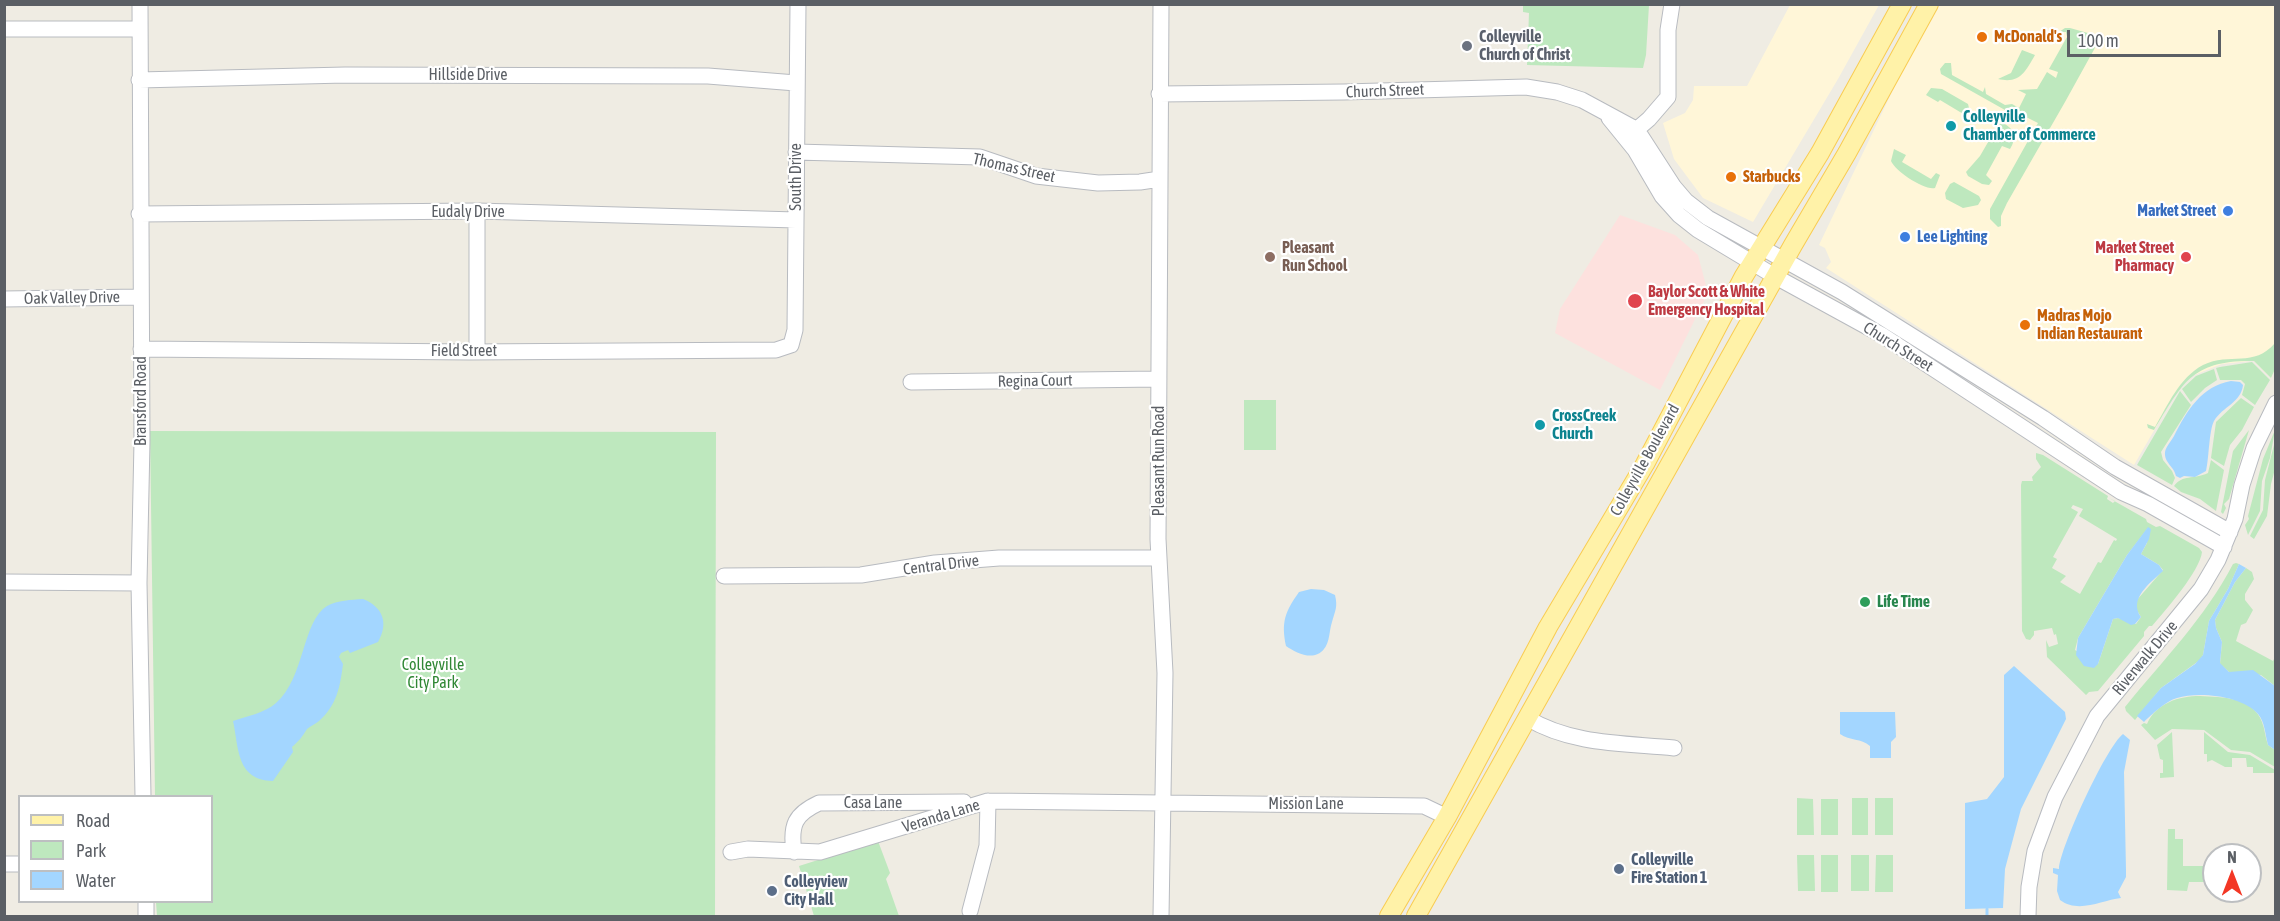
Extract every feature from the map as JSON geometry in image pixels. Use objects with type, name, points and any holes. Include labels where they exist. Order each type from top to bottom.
[{"type":"main road","name":"Colleyville Boulevard","points":[[1389,916],[1447,817],[1548,627],[1645,464],[1761,247],[1820,153],[1902,4]]},
{"type":"main road","name":"Colleyville Boulevard","points":[[1416,916],[1929,4]]},
{"type":"main road","points":[[1508,701],[1527,718]]},
{"type":"main road","points":[[1447,817],[1465,830]]},
{"type":"street","name":"Bransford Road","points":[[140,4],[139,583],[143,795]]},
{"type":"street","name":"South Drive","points":[[787,347],[791,345],[795,330],[798,4]]},
{"type":"street","name":"Pleasant Run Road","points":[[1161,4],[1159,558],[1165,673],[1161,916]]},
{"type":"street","points":[[1631,135],[1668,97],[1668,30],[1672,4]]},
{"type":"street","points":[[4,29],[139,29]]},
{"type":"street","name":"Hillside Drive","points":[[139,80],[345,75],[708,76],[796,83]]},
{"type":"street","name":"Church Street","points":[[1159,94],[1526,87],[1570,95],[1605,113],[1631,135],[1652,181],[1680,205],[1698,230],[1776,277],[1882,335],[2121,492],[2148,504],[2224,547]]},
{"type":"street","name":"Thomas Street","points":[[796,152],[980,157],[1036,176],[1098,183],[1140,182],[1160,178]]},
{"type":"street","name":"Church Street","points":[[1680,205],[1842,292],[2043,418],[2115,467],[2230,532]]},
{"type":"street","points":[[477,212],[477,351]]},
{"type":"street","name":"Eudaly Drive","points":[[139,214],[477,212],[796,220]]},
{"type":"street","name":"Oak Valley Drive","points":[[4,299],[140,297]]},
{"type":"street","name":"Field Street","points":[[141,349],[477,351],[776,350],[787,347]]},
{"type":"street","points":[[1935,370],[1943,355]]},
{"type":"street","name":"Regina Court","points":[[911,382],[1159,379]]},
{"type":"street","name":"Riverwalk Drive","points":[[2028,916],[2031,868],[2040,833],[2055,796],[2097,716],[2201,590],[2224,547],[2254,448],[2276,404]]},
{"type":"street","points":[[2032,434],[2043,418]]},
{"type":"street","name":"Central Drive","points":[[724,576],[861,575],[935,564],[999,558],[1159,558]]},
{"type":"street","points":[[4,582],[139,583]]},
{"type":"street","points":[[1527,718],[1541,727],[1578,739],[1674,748]]},
{"type":"street","points":[[971,915],[987,846],[988,801]]},
{"type":"street","name":"Veranda Lane","points":[[731,852],[748,849],[820,852],[988,801],[1163,805]]},
{"type":"street","name":"Casa Lane","points":[[794,852],[792,839],[794,825],[799,815],[819,803],[988,801]]},
{"type":"street","name":"Mission Lane","points":[[1163,805],[1424,806],[1447,817]]},
{"type":"shaded area","points":[[1790,5],[1879,5],[1753,222],[1703,198],[1674,159],[1663,123],[1685,113],[1693,100],[1694,86],[1747,86]]},
{"type":"shaded area","points":[[1940,5],[2275,5],[2275,369],[2271,378],[2254,361],[2250,361],[2222,364],[2192,376],[2177,391],[2134,465],[1826,268],[1831,262],[1825,248],[1819,245],[1902,71]]},
{"type":"shaded area","name":"Baylor Scott & White Emergency Hospital","points":[[1620,215],[1675,235],[1698,255],[1708,293],[1660,390],[1555,333],[1560,309]]},
{"type":"green space","points":[[1523,5],[1649,5],[1643,68],[1527,65],[1529,13],[1523,12]]},
{"type":"green space","points":[[2070,28],[2102,37],[2105,39],[2104,43],[2096,46],[2007,203],[2001,216],[2001,226],[1998,227],[1990,219],[1990,209],[2038,123],[2028,118],[2021,119],[1941,74],[1940,69],[1945,63],[1951,63],[1952,75],[1983,92],[1985,87],[1986,94],[2005,105],[2012,104],[2019,108],[2026,94],[2018,90],[2037,89],[2047,72],[2056,78],[2058,72],[2049,69],[2067,37],[2066,32],[2059,32]]},
{"type":"green space","points":[[2022,50],[2035,55],[2025,71],[2012,80],[1998,79],[2011,73]]},
{"type":"green space","points":[[1931,88],[1942,89],[1968,104],[1969,108],[1965,115],[1940,100],[1938,102],[1926,95]]},
{"type":"green space","points":[[2003,123],[2014,134],[2014,141],[2010,149],[2002,146],[1986,175],[1992,181],[1989,185],[1982,184],[1968,176],[1966,172],[1980,156],[1998,125]]},
{"type":"green space","points":[[1894,149],[1906,155],[1902,162],[1931,179],[1936,173],[1940,175],[1935,188],[1924,186],[1898,170],[1891,161]]},
{"type":"green space","points":[[1954,182],[1979,196],[1981,200],[1978,205],[1963,208],[1946,199],[1945,193],[1950,184]]},
{"type":"green space","points":[[2275,343],[2275,369],[2271,378],[2254,361],[2233,362],[2202,370],[2182,387],[2154,430],[2148,428],[2147,424],[2155,427],[2175,393],[2195,370],[2213,361],[2250,358],[2259,355]]},
{"type":"green space","points":[[2252,362],[2270,380],[2255,405],[2242,395],[2245,384],[2241,380],[2220,380],[2216,368]]},
{"type":"green space","points":[[2214,369],[2217,380],[2191,402],[2182,389],[2196,376]]},
{"type":"green space","points":[[2180,391],[2191,405],[2161,452],[2163,460],[2175,478],[2172,485],[2137,465]]},
{"type":"green space","points":[[2241,398],[2254,407],[2242,430],[2230,445],[2224,466],[2211,458],[2216,422]]},
{"type":"green space","points":[[1244,400],[1276,400],[1276,450],[1244,450]]},
{"type":"green space","points":[[2249,430],[2229,499],[2224,504],[2226,508],[2223,514],[2221,512],[2233,451]]},
{"type":"green space","points":[[2275,430],[2270,458],[2262,481],[2260,511],[2248,535],[2245,525],[2249,519],[2263,459]]},
{"type":"green space","name":"Colleyville City Park","points":[[150,431],[716,432],[715,916],[157,916],[156,903],[213,903],[213,795],[155,795]]},
{"type":"green space","points":[[2275,441],[2275,469],[2267,516],[2254,539],[2250,536],[2263,510],[2265,480]]},
{"type":"green space","points":[[2036,453],[2043,455],[2108,496],[2107,499],[2113,503],[2115,501],[2146,519],[2147,522],[2156,527],[2160,526],[2199,548],[2202,552],[2189,580],[2173,601],[2144,632],[2144,636],[2098,691],[2089,692],[2086,695],[2047,657],[2046,640],[2049,647],[2058,644],[2052,628],[2034,631],[2030,640],[2026,639],[2022,631],[2021,485],[2022,481],[2033,481],[2032,477],[2041,467],[2036,459]],"holes":[[[2073,505],[2083,509],[2079,516],[2117,539],[2114,540],[2101,563],[2098,562],[2080,594],[2060,582],[2066,576],[2052,568],[2057,559],[2053,557],[2078,512],[2071,508]],[[2148,528],[2147,543],[2141,554],[2163,570],[2136,601],[2136,609],[2141,617],[2136,624],[2118,618],[2113,619],[2098,664],[2075,650],[2078,638],[2127,555]]]},
{"type":"green space","points":[[2211,460],[2224,470],[2216,511],[2200,499],[2181,492],[2174,486],[2185,478],[2208,473]]},
{"type":"green space","points":[[2233,564],[2239,564],[2228,589],[2209,621],[2200,660],[2161,688],[2135,720],[2125,707],[2197,621]]},
{"type":"green space","points":[[2246,568],[2252,572],[2254,579],[2245,594],[2245,600],[2253,610],[2246,623],[2241,625],[2236,641],[2273,661],[2275,657],[2275,686],[2261,675],[2229,672],[2220,664],[2222,642],[2215,620],[2235,582]]},
{"type":"green space","points":[[2200,696],[2236,700],[2252,708],[2262,722],[2268,745],[2275,750],[2275,767],[2250,752],[2231,750],[2204,730],[2172,729],[2155,740],[2141,725],[2147,724],[2156,711],[2169,702],[2184,697]]},
{"type":"green space","points":[[2172,732],[2174,777],[2160,778],[2160,773],[2163,773],[2163,760],[2160,759],[2157,745]]},
{"type":"green space","points":[[2204,732],[2228,752],[2250,755],[2275,770],[2275,773],[2253,773],[2253,767],[2247,767],[2246,758],[2232,758],[2232,767],[2225,767],[2212,760],[2207,762],[2207,754],[2204,754]]},
{"type":"green space","points":[[1797,798],[1813,799],[1814,835],[1797,835]]},
{"type":"green space","points":[[1852,798],[1868,798],[1868,835],[1852,835]]},
{"type":"green space","points":[[1875,798],[1893,798],[1893,835],[1875,835]]},
{"type":"green space","points":[[1821,799],[1838,799],[1838,835],[1821,835]]},
{"type":"green space","points":[[2168,829],[2175,829],[2175,839],[2183,839],[2183,866],[2202,866],[2202,882],[2189,882],[2187,891],[2167,890]]},
{"type":"green space","points":[[878,841],[890,873],[886,879],[899,916],[814,916],[799,866]]},
{"type":"green space","points":[[1797,855],[1814,855],[1815,891],[1798,891]]},
{"type":"green space","points":[[1821,855],[1838,855],[1838,892],[1821,892]]},
{"type":"green space","points":[[1851,855],[1869,855],[1869,891],[1851,891]]},
{"type":"green space","points":[[1876,855],[1893,855],[1893,892],[1875,892]]},
{"type":"water","points":[[2231,381],[2240,382],[2243,385],[2242,391],[2214,421],[2206,471],[2195,477],[2176,476],[2165,456],[2167,446],[2196,401],[2212,388]]},
{"type":"water","points":[[2148,527],[2151,529],[2149,539],[2141,554],[2159,565],[2163,571],[2147,586],[2139,598],[2137,604],[2141,617],[2131,625],[2118,618],[2113,619],[2098,664],[2094,668],[2084,666],[2076,655],[2078,638],[2127,555]]},
{"type":"water","points":[[2239,564],[2246,568],[2235,582],[2215,620],[2222,642],[2220,663],[2229,672],[2253,670],[2275,686],[2275,750],[2268,745],[2258,714],[2232,699],[2208,695],[2186,696],[2168,702],[2144,722],[2137,716],[2161,688],[2195,664],[2203,655],[2209,621],[2228,589]]},
{"type":"water","points":[[1311,589],[1324,590],[1335,595],[1336,609],[1326,646],[1320,653],[1310,656],[1286,646],[1284,624],[1287,612],[1299,592]]},
{"type":"water","points":[[363,599],[375,606],[382,616],[383,628],[378,642],[350,653],[348,650],[341,653],[339,657],[343,664],[342,672],[334,702],[325,715],[307,729],[292,747],[293,752],[273,781],[252,775],[241,761],[233,721],[267,709],[276,703],[285,692],[293,679],[319,613],[327,606],[336,603]]},
{"type":"water","points":[[2014,666],[2065,712],[2066,719],[2021,809],[2005,869],[2003,908],[1965,909],[1965,803],[1987,799],[2004,777],[2004,675]]},
{"type":"water","points":[[1840,712],[1895,712],[1896,737],[1891,742],[1891,758],[1870,758],[1870,746],[1840,734]]},
{"type":"water","points":[[2123,734],[2130,740],[2124,772],[2126,877],[2118,892],[2121,898],[2083,906],[2067,904],[2060,900],[2057,891],[2058,875],[2053,873],[2053,868],[2059,869],[2067,841],[2085,798],[2106,758]]},
{"type":"waterway","points":[[1987,909],[1987,916]]},
{"type":"place","name":"McDonald's","points":[[1982,37]]},
{"type":"place","name":"Colleyville Church of Christ","points":[[1467,46]]},
{"type":"place","name":"Colleyville Chamber of Commerce","points":[[1951,126]]},
{"type":"place","name":"Starbucks","points":[[1731,177]]},
{"type":"place","name":"Market Street","points":[[2228,211]]},
{"type":"place","name":"Lee Lighting","points":[[1905,237]]},
{"type":"place","name":"Pleasant Run School","points":[[1270,257]]},
{"type":"place","name":"Market Street Pharmacy","points":[[2186,257]]},
{"type":"place","name":"Baylor Scott & White Emergency Hospital","points":[[1635,301]]},
{"type":"place","name":"Madras Mojo Indian Restaurant","points":[[2025,325]]},
{"type":"place","name":"CrossCreek Church","points":[[1540,425]]},
{"type":"place","name":"Life Time","points":[[1865,602]]},
{"type":"place","name":"Colleyville Fire Station 1","points":[[1619,869]]},
{"type":"place","name":"Colleyview City Hall","points":[[772,891]]}]
